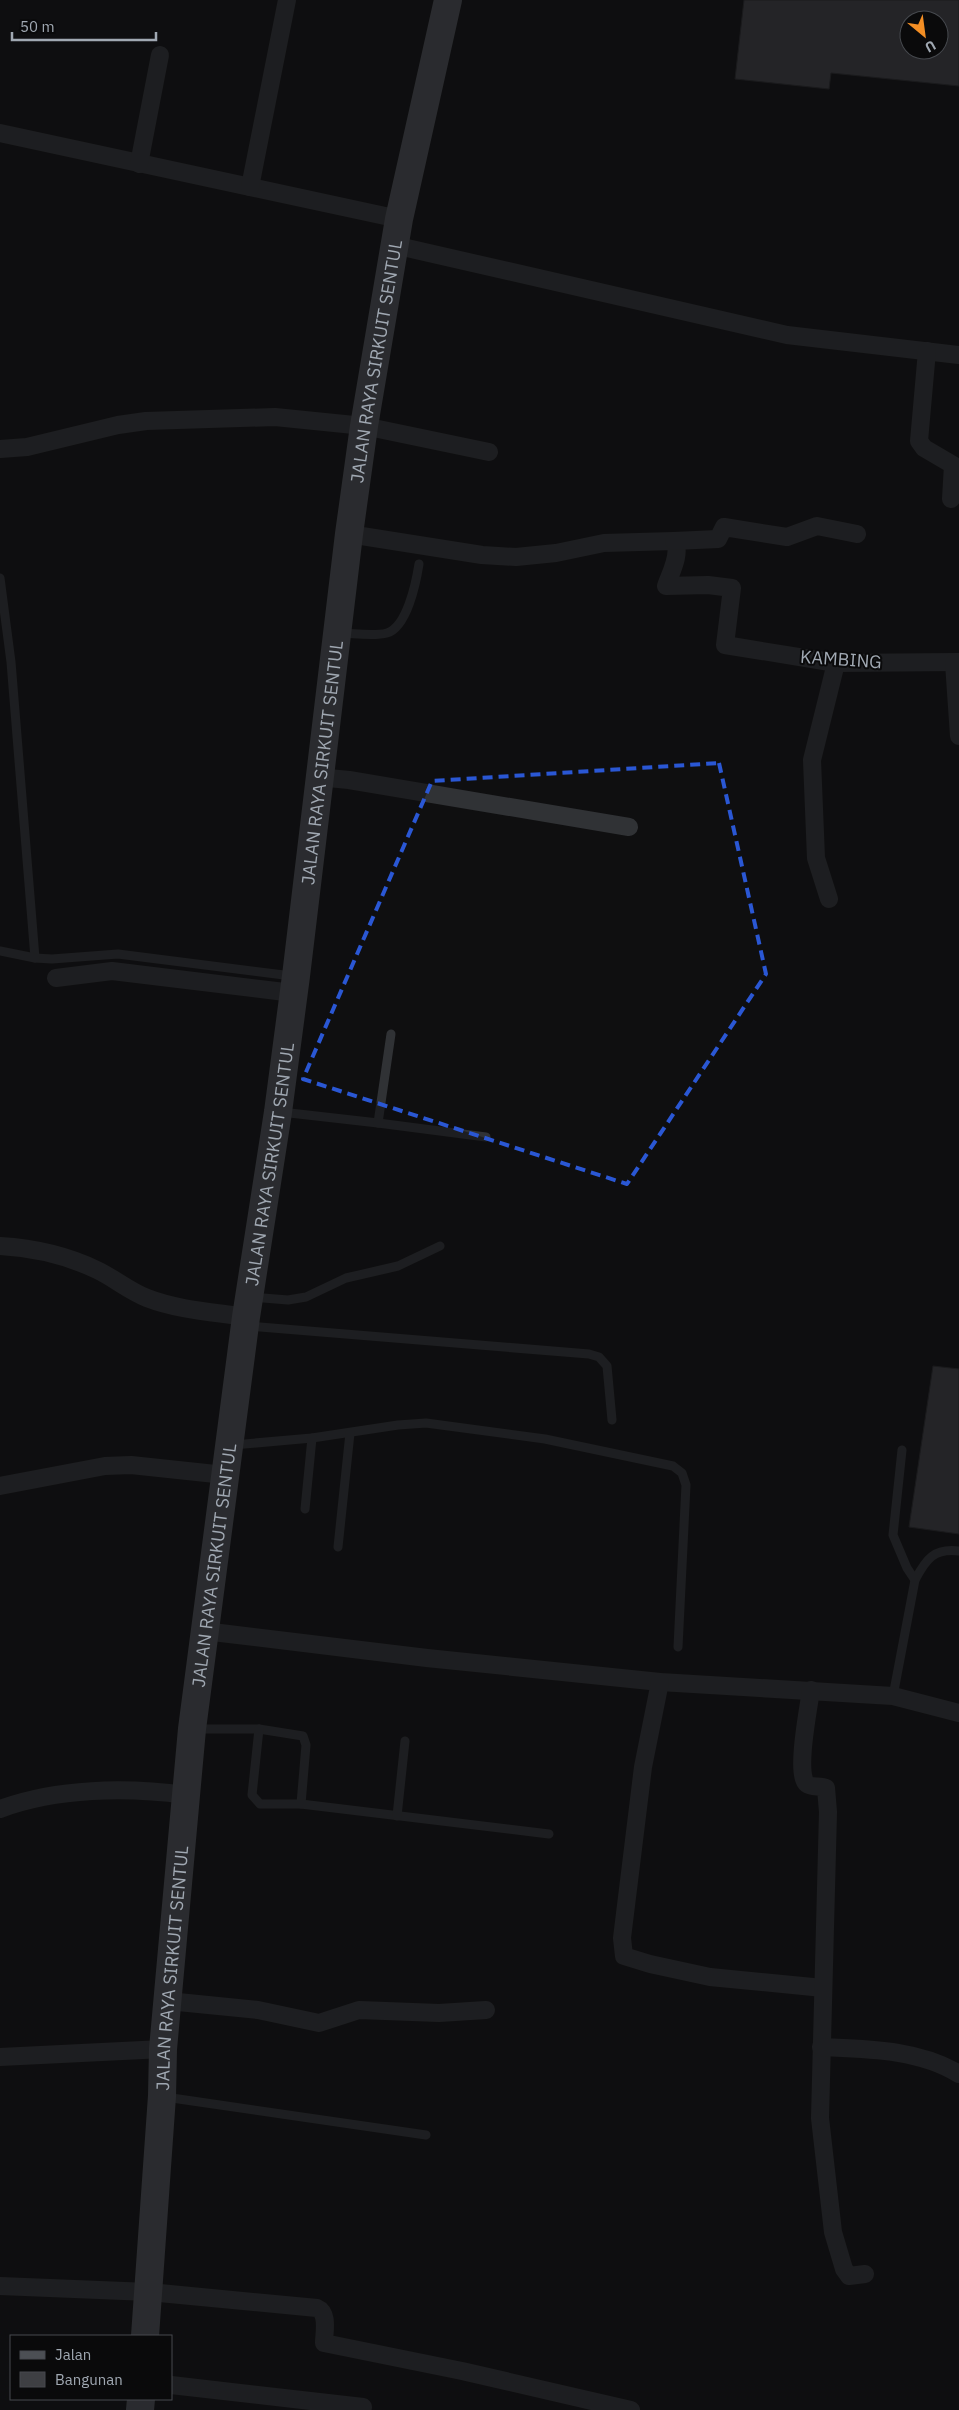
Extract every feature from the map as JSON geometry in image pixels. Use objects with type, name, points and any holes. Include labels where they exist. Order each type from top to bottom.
[{"type":"main road","name":"JALAN RAYA SIRKUIT SENTUL","points":[[145,2335],[162,2096],[163,2049],[192,1729],[204,1632],[246,1313],[278,1112],[336,633],[364,426],[396,232],[448,0]]},
{"type":"street","points":[[250,187],[286,0]]},
{"type":"street","points":[[139,164],[160,55]]},
{"type":"street","points":[[0,133],[250,187],[396,232],[787,335],[959,355]]},
{"type":"street","points":[[927,351],[919,440],[924,448],[953,465],[950,499]]},
{"type":"street","points":[[0,449],[26,447],[118,425],[146,421],[275,417],[364,426],[489,452]]},
{"type":"street","points":[[349,534],[482,555],[516,557],[556,553],[604,543],[718,539],[724,527],[787,538],[817,526],[857,534]]},
{"type":"street","name":"KAMBING","points":[[674,541],[676,544],[676,558],[666,586],[732,588],[724,645],[836,662],[956,662]]},
{"type":"street","points":[[829,899],[816,858],[812,760],[836,662]]},
{"type":"street","points":[[956,662],[959,736]]},
{"type":"street","points":[[318,777],[368,783],[629,827]]},
{"type":"street","points":[[56,978],[112,971],[294,985]]},
{"type":"street","points":[[0,1246],[42,1251],[67,1257],[98,1270],[147,1298],[188,1309],[246,1313]]},
{"type":"street","points":[[0,1486],[105,1466],[131,1465],[225,1475]]},
{"type":"street","points":[[204,1632],[427,1658],[660,1682],[893,1696],[959,1713]]},
{"type":"street","points":[[660,1682],[642,1776],[622,1938],[624,1956],[650,1964],[710,1977],[823,1988]]},
{"type":"street","points":[[811,1690],[803,1744],[803,1774],[805,1782],[809,1785],[826,1788],[828,1812],[820,2047],[820,2118],[833,2232],[844,2269],[849,2276],[865,2274]]},
{"type":"street","points":[[0,1809],[45,1798],[117,1789],[147,1790],[186,1795]]},
{"type":"street","points":[[168,2001],[258,2010],[318,2023],[359,2010],[454,2013],[486,2010]]},
{"type":"street","points":[[820,2047],[888,2050],[948,2067],[959,2074]]},
{"type":"street","points":[[0,2058],[163,2049]]},
{"type":"street","points":[[0,2286],[149,2292],[317,2308],[324,2315],[324,2344],[462,2371],[631,2410]]},
{"type":"street","points":[[172,2385],[362,2407]]},
{"type":"lane","points":[[336,633],[385,634],[395,630],[403,619],[419,564]]},
{"type":"lane","points":[[0,578],[11,662],[35,958]]},
{"type":"lane","points":[[0,663],[11,662]]},
{"type":"lane","points":[[0,951],[35,958],[52,959],[118,954],[294,985]]},
{"type":"lane","points":[[378,1123],[391,1034]]},
{"type":"lane","points":[[278,1112],[486,1137]]},
{"type":"lane","points":[[246,1313],[288,1300],[306,1298],[346,1278],[398,1266],[440,1246]]},
{"type":"lane","points":[[246,1313],[589,1354],[599,1357],[607,1366],[612,1420]]},
{"type":"lane","points":[[229,1445],[312,1438],[398,1425],[426,1423],[545,1439],[679,1469],[684,1478],[686,1491],[678,1647]]},
{"type":"lane","points":[[338,1547],[350,1433]]},
{"type":"lane","points":[[305,1509],[312,1438]]},
{"type":"lane","points":[[902,1450],[893,1535],[907,1568],[915,1580]]},
{"type":"lane","points":[[893,1696],[915,1580],[930,1556],[941,1550],[959,1550]]},
{"type":"lane","points":[[192,1729],[259,1729],[300,1734],[306,1739],[301,1804]]},
{"type":"lane","points":[[259,1729],[253,1799],[260,1804],[301,1804],[549,1834]]},
{"type":"lane","points":[[396,1816],[405,1741]]},
{"type":"lane","points":[[162,2096],[426,2135]]},
{"type":"highlighted area","points":[[719,763],[766,974],[627,1184],[303,1079],[432,781]]},
{"type":"building","points":[[744,0],[959,0],[959,86],[831,73],[829,89],[735,79]]},
{"type":"building","points":[[933,1366],[959,1369],[959,1534],[909,1527]]}]
